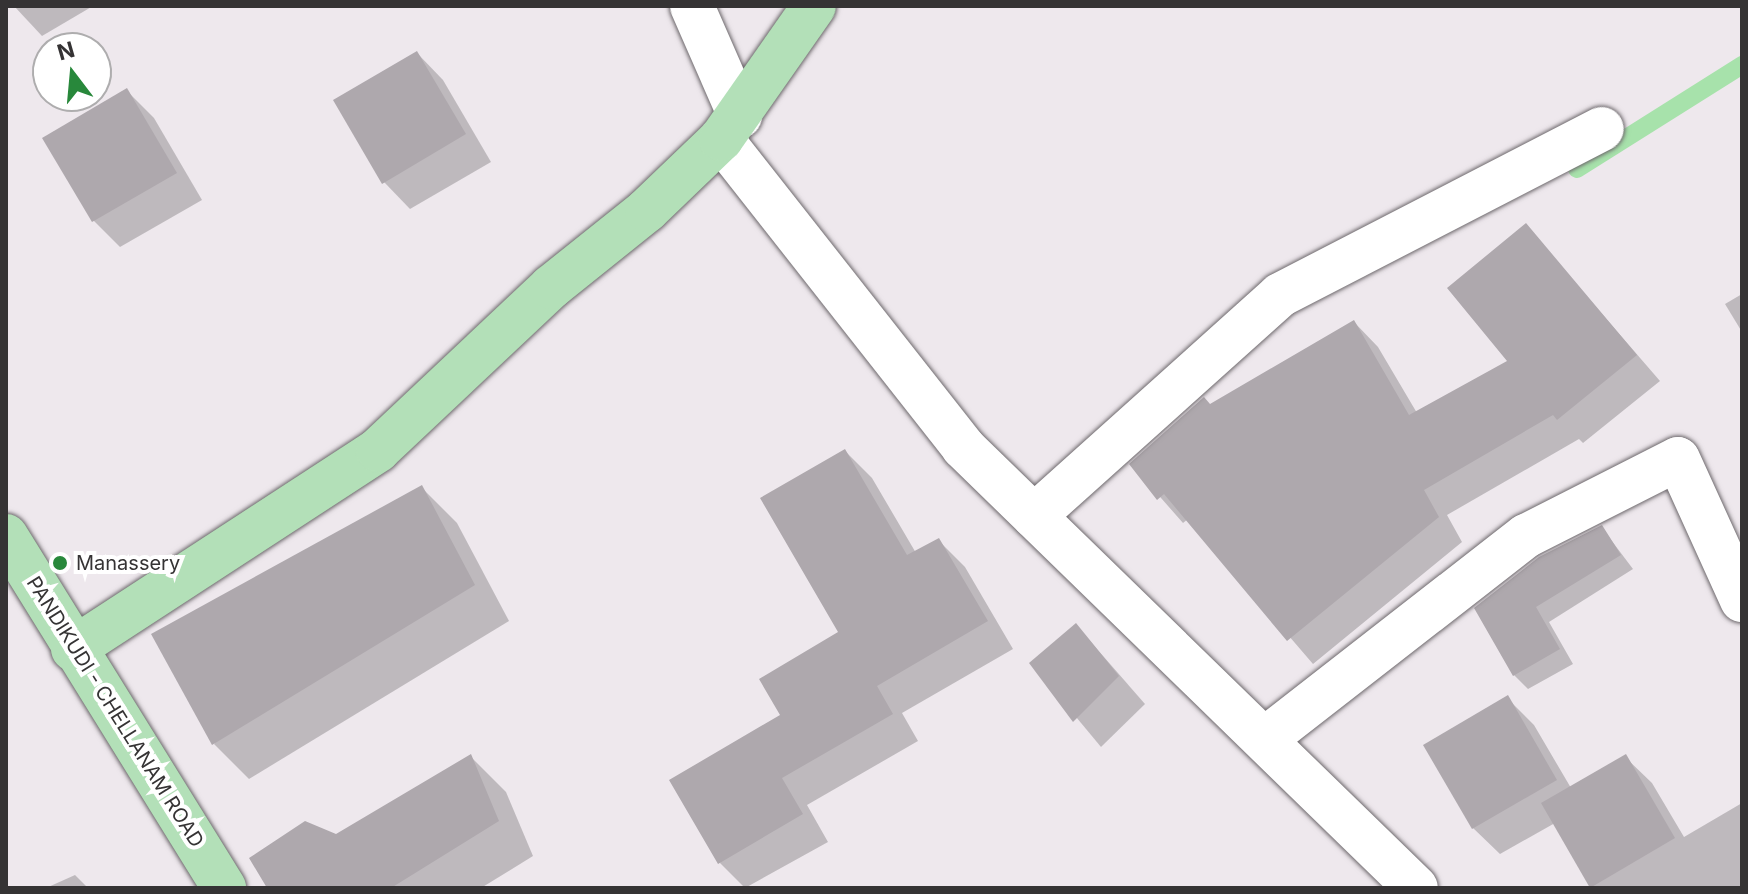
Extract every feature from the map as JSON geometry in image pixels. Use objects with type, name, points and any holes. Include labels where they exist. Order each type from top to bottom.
[{"type":"main road","points":[[73,649],[378,450],[551,287],[647,210],[731,127],[814,6]]},
{"type":"main road","name":"PANDIKUDI - CHELLANAM ROAD","points":[[6,536],[73,649],[224,888]]},
{"type":"street","points":[[692,6],[731,127],[963,447],[1416,888]]},
{"type":"street","points":[[1034,516],[1280,295],[1602,129]]},
{"type":"street","points":[[1265,739],[1526,536],[1678,459],[1742,600]]},
{"type":"building","points":[[417,51],[466,134],[382,184],[333,100]]},
{"type":"building","points":[[127,88],[177,173],[92,222],[42,138],[86,112],[112,112],[112,97]]},
{"type":"building","points":[[1526,223],[1637,355],[1557,420],[1553,415],[1424,490],[1439,517],[1287,641],[1164,494],[1157,500],[1129,464],[1204,397],[1210,404],[1354,320],[1409,415],[1507,361],[1447,288]]},
{"type":"building","points":[[845,449],[907,555],[939,538],[988,621],[877,686],[893,714],[782,778],[803,814],[718,864],[669,780],[780,715],[759,679],[838,632],[760,498]]},
{"type":"building","points":[[422,485],[475,585],[212,745],[151,634]]},
{"type":"building","points":[[1602,525],[1621,555],[1536,607],[1560,649],[1513,676],[1474,608],[1539,557]]},
{"type":"building","points":[[1076,623],[1119,676],[1073,722],[1029,663]]},
{"type":"building","points":[[1508,695],[1557,780],[1472,829],[1423,745]]},
{"type":"building","points":[[471,754],[499,821],[391,888],[267,888],[249,858],[305,821],[336,834]]},
{"type":"building","points":[[1626,754],[1675,838],[1590,888],[1541,803]]},
{"type":"waterway","points":[[1577,169],[1742,65]]},
{"type":"place","name":"Manassery","points":[[60,563]]}]
